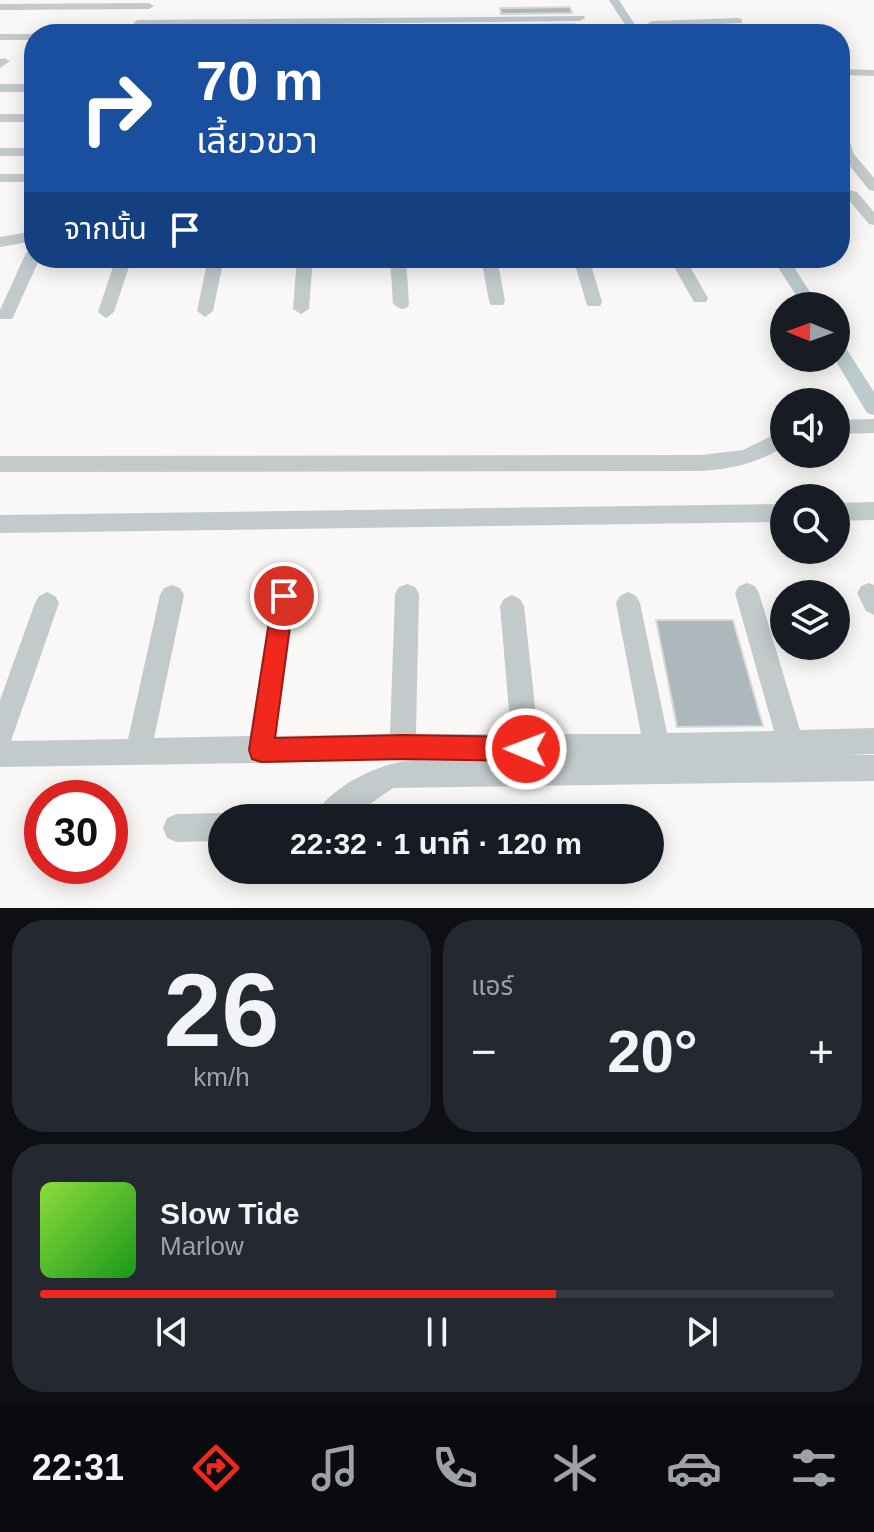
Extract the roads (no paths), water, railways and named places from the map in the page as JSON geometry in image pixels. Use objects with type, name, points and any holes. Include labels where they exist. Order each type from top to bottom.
[{"type":"street","points":[[0,7],[151,3]]},
{"type":"street","points":[[138,23],[151,3]]},
{"type":"street","points":[[652,24],[734,16],[740,24]]},
{"type":"street","points":[[138,23],[580,18]]},
{"type":"street","points":[[0,37],[24,37]]},
{"type":"street","points":[[850,72],[874,73]]},
{"type":"street","points":[[0,88],[24,88]]},
{"type":"street","points":[[0,118],[24,118]]},
{"type":"street","points":[[0,152],[24,152]]},
{"type":"street","points":[[850,161],[874,187]]},
{"type":"street","points":[[0,178],[24,178]]},
{"type":"street","points":[[850,194],[874,221]]},
{"type":"street","points":[[0,242],[24,238]]},
{"type":"street","points":[[6,315],[27,268]]},
{"type":"street","points":[[106,312],[121,268]]},
{"type":"street","points":[[205,311],[214,268]]},
{"type":"street","points":[[301,309],[304,268]]},
{"type":"street","points":[[399,268],[401,304]]},
{"type":"street","points":[[491,268],[497,301]]},
{"type":"street","points":[[584,268],[594,302]]},
{"type":"street","points":[[683,268],[700,298]]},
{"type":"street","points":[[850,427],[874,426]]},
{"type":"street","points":[[0,464],[701,463],[736,461],[756,456],[770,447]]},
{"type":"street","points":[[850,512],[874,511]]},
{"type":"street","points":[[0,524],[770,513]]},
{"type":"street","points":[[747,593],[791,743]]},
{"type":"street","points":[[403,747],[407,594]]},
{"type":"street","points":[[138,752],[172,595]]},
{"type":"street","points":[[261,750],[284,596]]},
{"type":"street","points":[[0,736],[47,603]]},
{"type":"street","points":[[628,603],[657,747]]},
{"type":"street","points":[[512,606],[526,749]]},
{"type":"street","points":[[0,754],[403,747],[526,749],[874,741]]},
{"type":"street","points":[[346,804],[374,782],[393,774],[874,768]]},
{"type":"street","points":[[177,828],[208,827]]},
{"type":"waterway","points":[[614,0],[630,24]]},
{"type":"waterway","points":[[786,268],[802,292]]},
{"type":"waterway","points":[[850,369],[874,408]]}]
